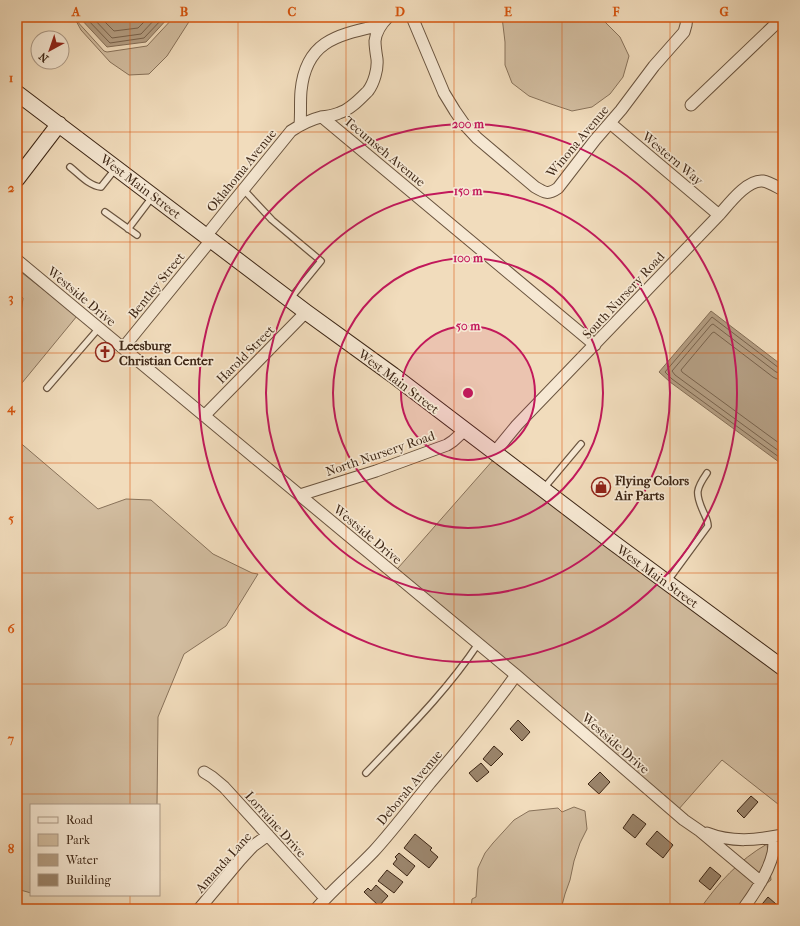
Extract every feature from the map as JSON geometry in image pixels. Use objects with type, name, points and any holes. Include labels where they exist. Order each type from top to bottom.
[{"type":"main road","name":"West Main Street","points":[[17,92],[290,300],[465,430],[542,490],[783,668]]},
{"type":"main road","points":[[17,177],[59,124]]},
{"type":"street","name":"Winona Avenue","points":[[412,17],[444,93],[464,124],[477,138],[535,187],[544,192],[554,191],[558,188],[621,110],[654,66],[684,32],[687,17]]},
{"type":"street","points":[[691,105],[783,17]]},
{"type":"street","points":[[384,21],[376,35],[376,70],[369,89],[347,109],[339,113],[300,125],[301,90],[303,78],[307,64],[312,55],[318,48],[331,40],[384,21]]},
{"type":"street","name":"Tecumseh Avenue","points":[[322,117],[595,344]]},
{"type":"street","name":"Western Way","points":[[610,123],[719,215]]},
{"type":"street","name":"Oklahoma Avenue","points":[[209,238],[243,189],[290,132],[300,125]]},
{"type":"street","name":"South Nursery Road","points":[[494,453],[517,425],[744,188],[756,182],[763,181],[783,190]]},
{"type":"street","name":"Bentley Street","points":[[123,348],[209,238]]},
{"type":"street","name":"Westside Drive","points":[[17,260],[516,675],[684,820],[700,831],[761,882]]},
{"type":"street","name":"Harold Street","points":[[204,416],[306,312]]},
{"type":"street","name":"North Nursery Road","points":[[300,495],[376,471],[447,445],[453,442],[465,430]]},
{"type":"street","name":"Deborah Avenue","points":[[316,909],[325,898],[374,851],[396,826],[430,783],[456,754],[516,675]]},
{"type":"street","name":"Lorraine Drive","points":[[204,772],[224,787],[325,898]]},
{"type":"street","name":"Westside Drive","points":[[700,831],[727,839],[744,840],[779,836]]},
{"type":"street","name":"Amanda Lane","points":[[199,909],[253,846],[268,835]]},
{"type":"street","points":[[743,909],[761,882],[779,836]]},
{"type":"lane","points":[[70,167],[90,183],[101,187],[116,168]]},
{"type":"lane","points":[[243,189],[272,220],[321,261],[290,300]]},
{"type":"lane","points":[[128,229],[153,196]]},
{"type":"lane","points":[[105,212],[137,235]]},
{"type":"lane","points":[[47,388],[99,328]]},
{"type":"lane","points":[[542,490],[581,444]]},
{"type":"lane","points":[[667,583],[708,526],[708,521],[698,499],[697,492],[699,484],[707,473]]},
{"type":"lane","points":[[366,773],[420,717],[466,662],[478,644]]},
{"type":"green space","points":[[174,17],[192,17],[167,56],[149,74],[129,75],[110,62],[81,30],[75,19],[104,51],[107,52],[147,46]]},
{"type":"green space","points":[[502,17],[600,17],[620,37],[629,56],[623,77],[610,94],[592,107],[572,111],[529,96],[512,83],[505,65],[505,42]]},
{"type":"green space","points":[[17,269],[77,316],[17,389],[17,325],[20,320],[23,298],[17,292]]},
{"type":"green space","points":[[17,440],[98,509],[126,499],[151,500],[213,554],[252,573],[258,574],[226,626],[184,654],[158,717],[157,804],[30,804],[30,893],[17,889]]},
{"type":"green space","points":[[494,459],[783,675],[783,808],[722,760],[678,810],[391,576]]},
{"type":"green space","points":[[574,807],[585,811],[587,829],[580,843],[574,861],[561,909],[471,909],[472,899],[476,897],[478,868],[485,853],[514,820],[529,811],[558,808],[562,812]]},
{"type":"green space","points":[[767,844],[771,880],[740,904],[742,909],[700,909],[714,890],[738,865],[747,857]]},
{"type":"water","points":[[79,17],[169,17],[146,42],[107,47]]},
{"type":"water","points":[[711,311],[783,366],[783,465],[670,382],[659,372]]},
{"type":"building","points":[[518,720],[530,732],[522,741],[510,729]]},
{"type":"building","points":[[494,746],[503,754],[491,766],[483,759]]},
{"type":"building","points":[[481,763],[489,772],[477,782],[469,773]]},
{"type":"building","points":[[600,772],[610,782],[599,794],[588,784]]},
{"type":"building","points":[[751,796],[758,802],[744,818],[737,811]]},
{"type":"building","points":[[633,814],[646,824],[635,838],[623,828]]},
{"type":"building","points":[[657,831],[673,845],[663,858],[646,844]]},
{"type":"building","points":[[415,834],[432,848],[430,850],[438,857],[429,868],[404,848]]},
{"type":"building","points":[[399,853],[415,866],[407,876],[393,864],[397,859],[395,857]]},
{"type":"building","points":[[710,867],[721,876],[710,890],[699,881]]},
{"type":"building","points":[[387,870],[403,882],[394,893],[378,881]]},
{"type":"building","points":[[376,885],[388,896],[379,906],[364,892],[368,888],[371,891]]},
{"type":"building","points":[[768,897],[776,904],[774,907],[776,909],[758,909]]},
{"type":"place","name":"Leesburg Christian Center","points":[[105,352]]},
{"type":"place","name":"Flying Colors Air Parts","points":[[601,487]]}]
